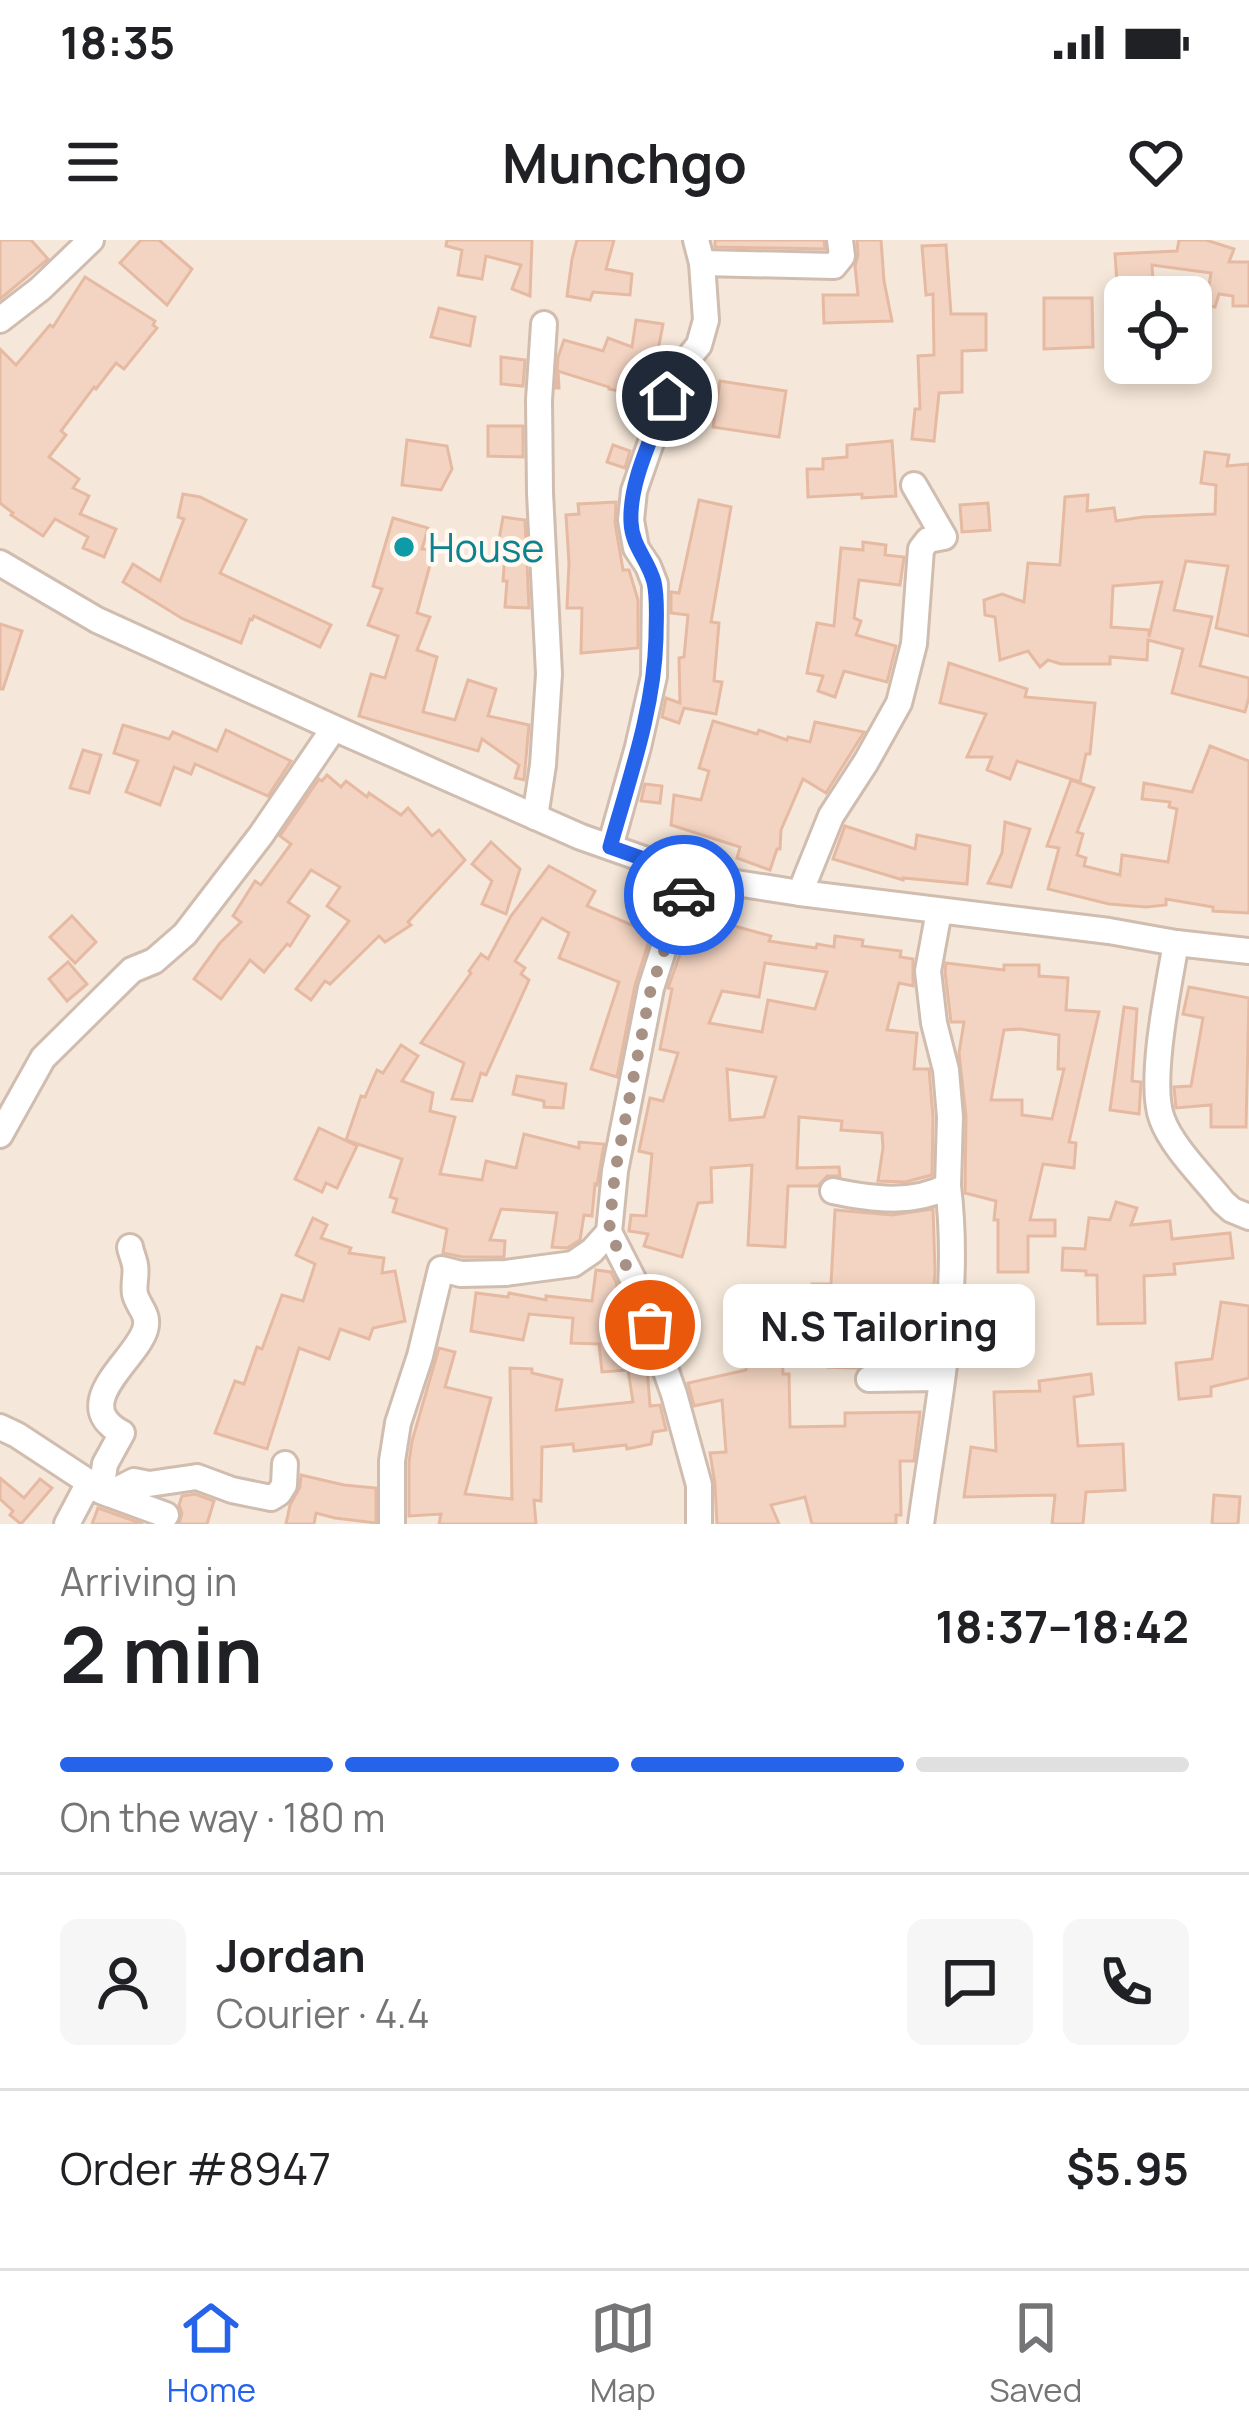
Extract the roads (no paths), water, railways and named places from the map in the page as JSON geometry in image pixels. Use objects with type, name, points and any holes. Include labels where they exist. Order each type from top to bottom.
[{"type":"street","points":[[0,320],[91,240]]},
{"type":"street","points":[[610,847],[654,676],[655,584],[636,548],[631,520],[634,491],[667,396],[699,345],[706,320],[699,252],[834,266],[842,256],[840,240]]},
{"type":"street","points":[[535,817],[549,674],[540,493],[544,324]]},
{"type":"street","points":[[800,893],[831,816],[885,730],[908,675],[921,549],[928,541],[944,537],[914,484]]},
{"type":"street","points":[[0,563],[97,620],[334,728],[535,817],[692,876],[1249,951]]},
{"type":"street","points":[[0,1135],[43,1058],[132,970],[154,961],[185,934],[261,836],[334,728]]},
{"type":"street","points":[[692,876],[651,988],[615,1172],[609,1232],[635,1283],[674,1394],[699,1485],[698,1524]]},
{"type":"street","points":[[922,1524],[952,1304],[950,1117],[928,971],[939,911]]},
{"type":"street","points":[[1176,943],[1163,1018],[1157,1094],[1161,1118],[1223,1202],[1249,1216]]},
{"type":"street","points":[[833,1191],[867,1198],[904,1198],[929,1196],[948,1186]]},
{"type":"street","points":[[392,1524],[392,1461],[398,1423],[441,1270],[506,1273],[573,1264],[609,1232]]},
{"type":"street","points":[[67,1524],[99,1490],[105,1465],[122,1433],[102,1414],[102,1399],[145,1332],[147,1316],[135,1296],[136,1265],[130,1246]]},
{"type":"street","points":[[868,1379],[940,1378]]},
{"type":"street","points":[[0,1427],[99,1490],[166,1515]]},
{"type":"street","points":[[99,1490],[134,1480],[149,1484],[196,1477],[271,1498],[284,1484],[285,1464]]},
{"type":"place","name":"House","points":[[404,547]]},
{"type":"place","name":"N.S Tailoring","points":[[650,1325]]}]
